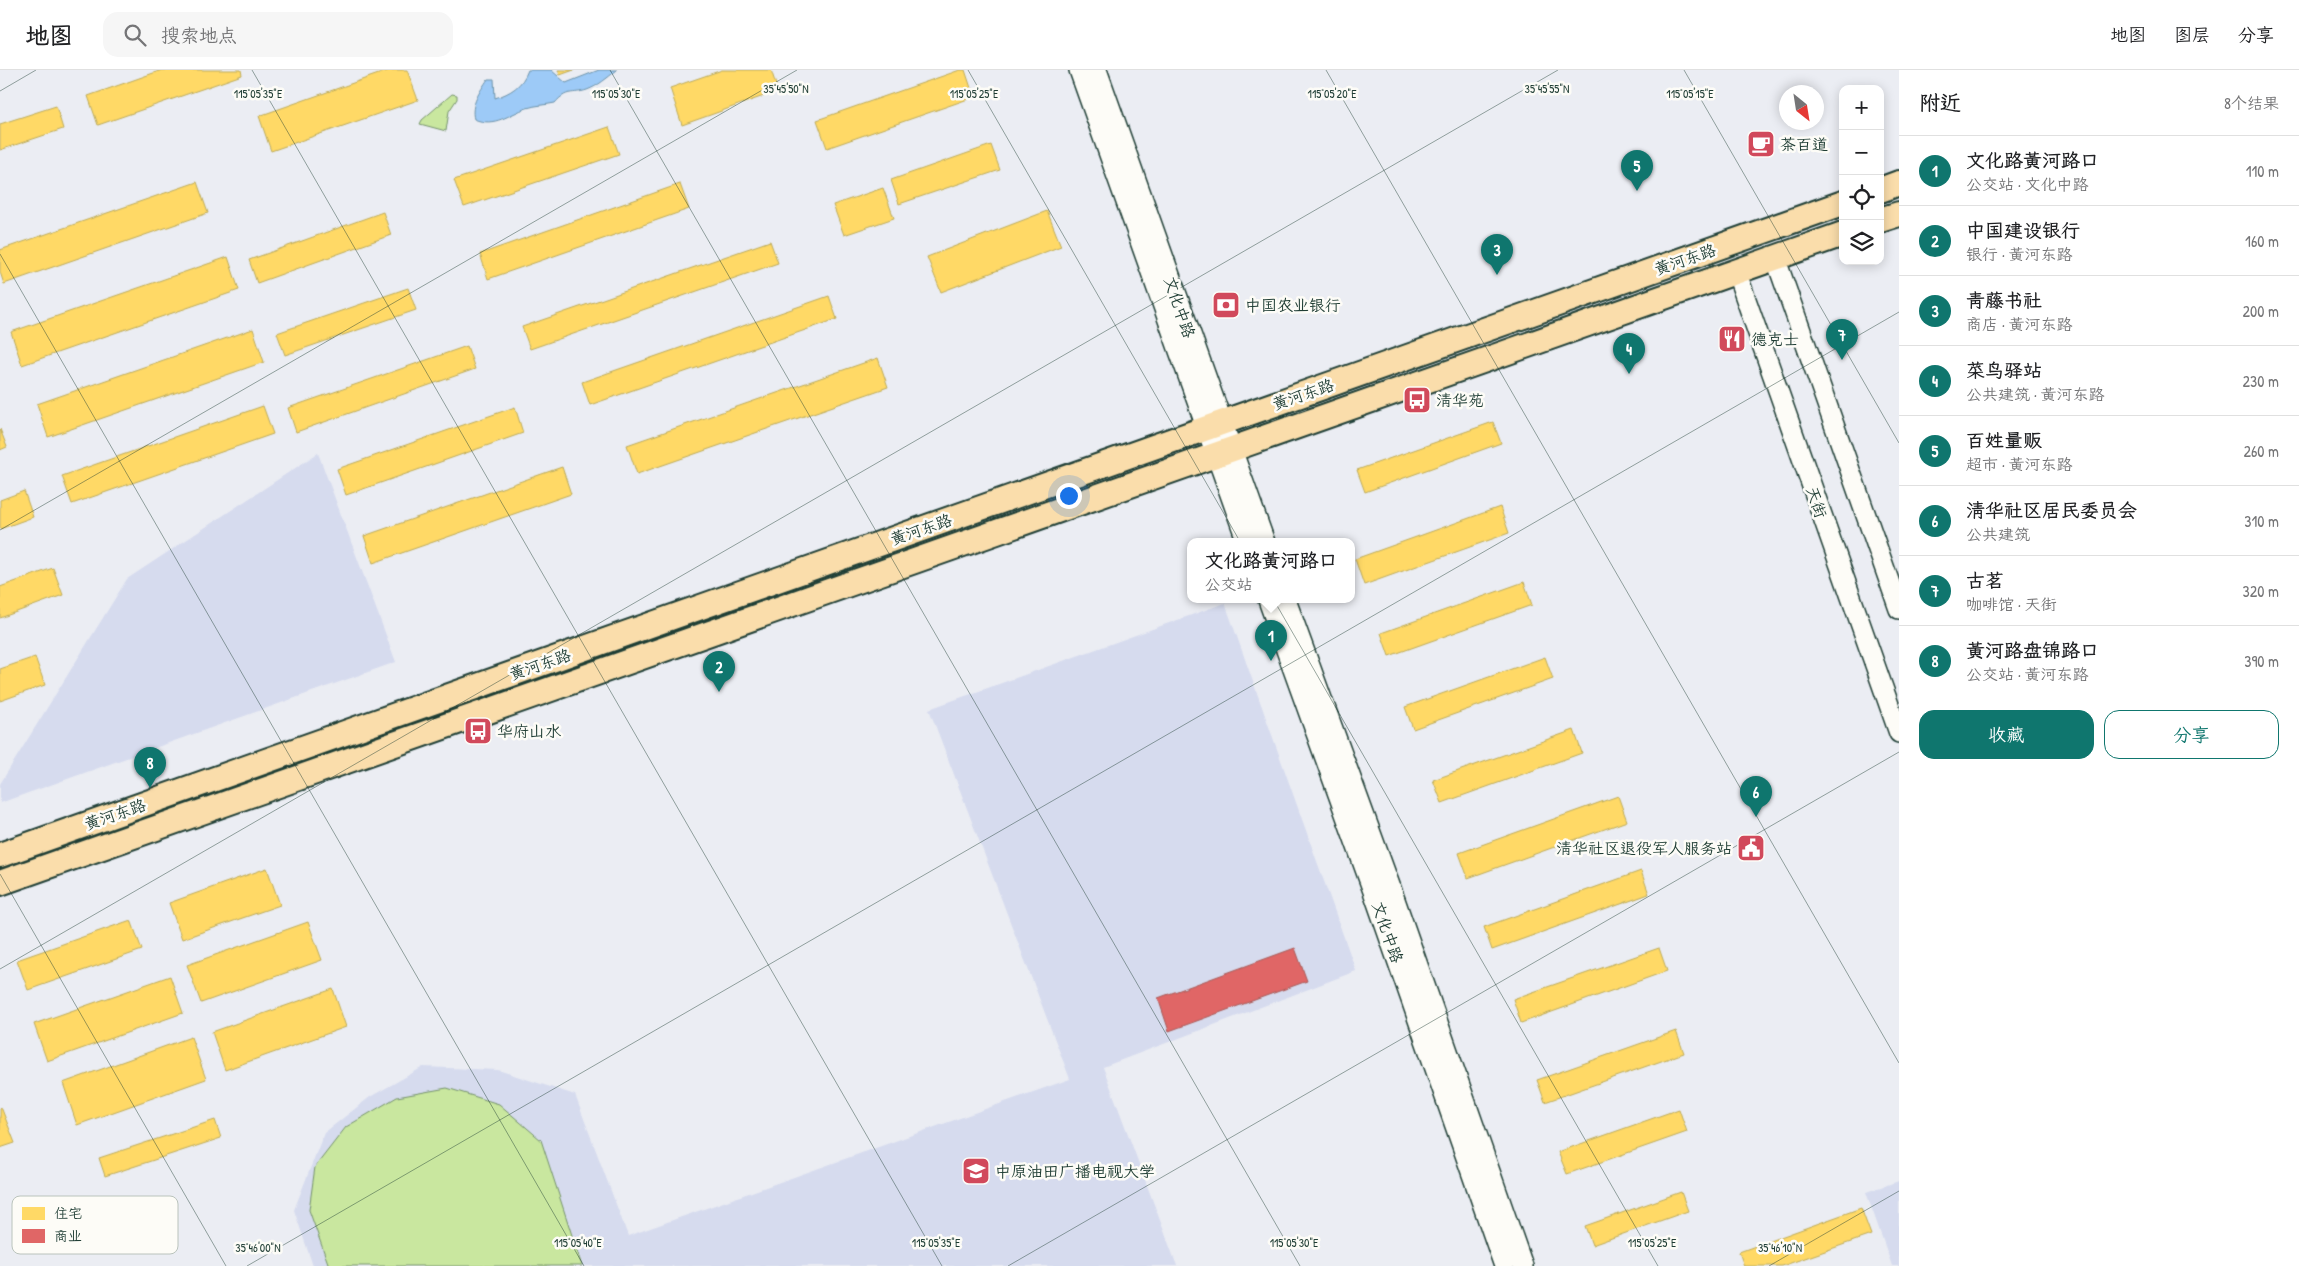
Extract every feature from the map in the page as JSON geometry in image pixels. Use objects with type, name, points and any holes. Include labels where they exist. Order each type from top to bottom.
[{"type":"main road","points":[[1884,189],[1899,183]]},
{"type":"main road","name":"黄河东路","points":[[0,855],[1839,204]]},
{"type":"main road","points":[[1884,219],[1899,214]]},
{"type":"main road","name":"黄河东路","points":[[0,884],[1839,235]]},
{"type":"street","name":"文化中路","points":[[1079,70],[1214,425]]},
{"type":"street","name":"文化中路","points":[[1097,70],[1223,452],[1246,538]]},
{"type":"street","points":[[1775,257],[1899,609]]},
{"type":"street","name":"天街","points":[[1736,271],[1898,725]]},
{"type":"street","name":"文化中路","points":[[1223,452],[1263,538]]},
{"type":"street","name":"文化中路","points":[[1269,603],[1371,884],[1504,1266]]},
{"type":"street","name":"文化中路","points":[[1287,603],[1394,897],[1523,1266]]},
{"type":"shaded area","points":[[318,453],[396,662],[0,803],[0,784],[127,579]]},
{"type":"shaded area","points":[[1225,603],[1356,971],[1103,1067],[1177,1266],[313,1266],[294,1210],[324,1133],[370,1097],[423,1067],[498,1070],[575,1095],[628,1236],[1070,1079],[929,709]]},
{"type":"shaded area","points":[[1899,1181],[1899,1266],[1892,1266],[1866,1192]]},
{"type":"green space","points":[[452,94],[457,95],[457,99],[449,111],[446,131],[420,124],[422,120]]},
{"type":"green space","points":[[447,1088],[499,1104],[541,1140],[582,1266],[329,1266],[309,1210],[315,1167],[346,1127],[397,1097]]},
{"type":"water","points":[[528,70],[551,70],[566,83],[599,70],[617,70],[595,86],[587,90],[566,94],[555,103],[527,108],[495,121],[489,122],[474,119],[473,109],[475,103],[488,79],[494,79],[495,98],[506,94],[519,85]]},
{"type":"building: 住宅","points":[[162,70],[241,70],[242,75],[98,125],[88,96]]},
{"type":"building: 住宅","points":[[390,70],[407,70],[418,100],[271,151],[259,116]]},
{"type":"building: 住宅","points":[[558,70],[574,70],[560,75]]},
{"type":"building: 住宅","points":[[722,70],[771,70],[778,91],[682,125],[670,88]]},
{"type":"building: 住宅","points":[[960,70],[965,70],[974,97],[827,148],[817,120]]},
{"type":"building: 住宅","points":[[56,106],[63,129],[0,150],[0,124]]},
{"type":"building: 住宅","points":[[609,127],[619,154],[464,207],[454,180]]},
{"type":"building: 住宅","points":[[991,145],[1000,170],[899,204],[891,180]]},
{"type":"building: 住宅","points":[[197,182],[208,213],[4,284],[0,272],[0,250]]},
{"type":"building: 住宅","points":[[680,184],[689,209],[488,279],[480,254]]},
{"type":"building: 住宅","points":[[883,188],[894,218],[844,235],[833,205]]},
{"type":"building: 住宅","points":[[1047,211],[1061,246],[941,292],[927,257]]},
{"type":"building: 住宅","points":[[383,212],[391,235],[257,283],[249,260]]},
{"type":"building: 住宅","points":[[770,241],[778,263],[530,349],[522,327]]},
{"type":"building: 住宅","points":[[228,257],[239,290],[22,365],[11,332]]},
{"type":"building: 住宅","points":[[408,288],[416,310],[285,355],[277,333]]},
{"type":"building: 住宅","points":[[829,296],[837,319],[590,405],[582,382]]},
{"type":"building: 住宅","points":[[253,329],[264,362],[48,437],[37,404]]},
{"type":"building: 住宅","points":[[467,346],[475,369],[296,432],[288,408]]},
{"type":"building: 住宅","points":[[878,358],[888,387],[637,474],[627,445]]},
{"type":"building: 住宅","points":[[263,406],[273,434],[72,504],[62,476]]},
{"type":"building: 住宅","points":[[515,407],[523,433],[346,495],[337,469]]},
{"type":"building: 住宅","points":[[1493,422],[1501,443],[1365,492],[1357,470]]},
{"type":"building: 住宅","points":[[0,429],[7,447],[0,450]]},
{"type":"building: 住宅","points":[[562,467],[571,494],[373,563],[364,536]]},
{"type":"building: 住宅","points":[[24,491],[33,517],[0,529],[0,500]]},
{"type":"building: 住宅","points":[[1500,507],[1509,533],[1364,585],[1355,559]]},
{"type":"building: 住宅","points":[[53,568],[63,595],[0,618],[0,587]]},
{"type":"building: 住宅","points":[[1524,582],[1532,605],[1389,656],[1381,633]]},
{"type":"building: 住宅","points":[[35,657],[45,685],[0,701],[0,669]]},
{"type":"building: 住宅","points":[[1545,657],[1553,679],[1413,729],[1405,707]]},
{"type":"building: 住宅","points":[[1574,730],[1582,753],[1442,803],[1433,780]]},
{"type":"building: 住宅","points":[[1618,796],[1627,821],[1468,878],[1459,853]]},
{"type":"building: 住宅","points":[[267,868],[280,905],[182,939],[169,903]]},
{"type":"building: 住宅","points":[[1641,871],[1649,894],[1492,950],[1484,927]]},
{"type":"building: 住宅","points":[[131,920],[142,950],[28,990],[17,960]]},
{"type":"building: 住宅","points":[[308,922],[322,960],[201,1003],[187,965]]},
{"type":"building: 住宅","points":[[1659,948],[1667,971],[1521,1023],[1513,999]]},
{"type":"building: 住宅","points":[[170,976],[183,1013],[47,1061],[34,1024]]},
{"type":"building: 住宅","points":[[333,989],[346,1027],[225,1070],[212,1032]]},
{"type":"building: 住宅","points":[[1676,1031],[1684,1053],[1545,1102],[1537,1080]]},
{"type":"building: 住宅","points":[[191,1037],[206,1079],[77,1125],[63,1083]]},
{"type":"building: 住宅","points":[[0,1108],[15,1143],[0,1148]]},
{"type":"building: 住宅","points":[[1679,1109],[1687,1132],[1567,1174],[1558,1152]]},
{"type":"building: 住宅","points":[[215,1120],[221,1138],[105,1176],[99,1158]]},
{"type":"building: 住宅","points":[[1681,1192],[1688,1211],[1592,1245],[1585,1226]]},
{"type":"building: 住宅","points":[[1861,1208],[1871,1235],[1782,1266],[1744,1266],[1739,1252]]},
{"type":"building: 商业","points":[[1295,948],[1307,981],[1169,1031],[1158,998]]},
{"type":"place","name":"茶百道","points":[[1761,144]]},
{"type":"place","name":"百姓量贩","points":[[1637,191]]},
{"type":"place","name":"青藤书社","points":[[1497,275]]},
{"type":"place","name":"中国农业银行","points":[[1226,305]]},
{"type":"place","name":"德克士","points":[[1732,339]]},
{"type":"place","name":"古茗","points":[[1842,360]]},
{"type":"place","name":"菜鸟驿站","points":[[1629,374]]},
{"type":"place","name":"清华苑","points":[[1417,400]]},
{"type":"place","name":"文化路黄河路口","points":[[1271,661]]},
{"type":"place","name":"中国建设银行","points":[[719,692]]},
{"type":"place","name":"华府山水","points":[[478,731]]},
{"type":"place","name":"黄河路盘锦路口","points":[[150,788]]},
{"type":"place","name":"清华社区居民委员会","points":[[1756,817]]},
{"type":"place","name":"清华社区退役军人服务站","points":[[1751,848]]},
{"type":"place","name":"中原油田广播电视大学","points":[[976,1171]]}]
